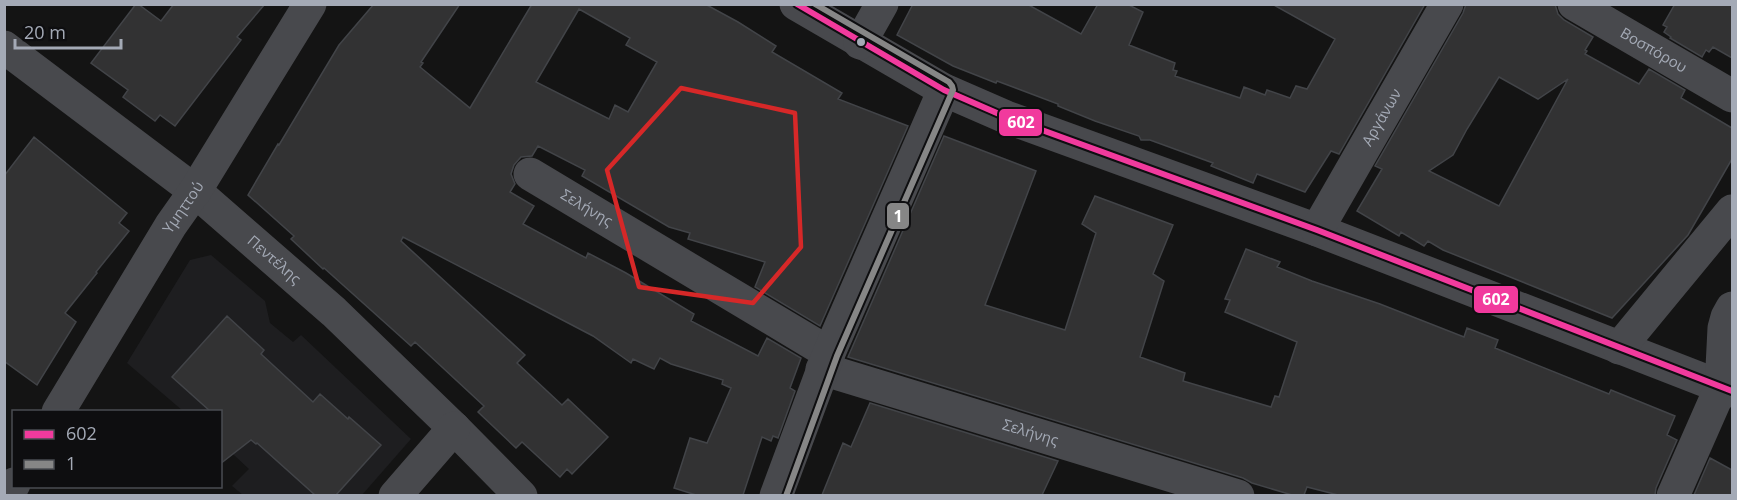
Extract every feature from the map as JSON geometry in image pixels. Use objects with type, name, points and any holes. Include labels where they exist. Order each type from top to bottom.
[{"type":"street","name":"Υμηττού","points":[[59,410],[171,225],[195,191],[310,4]]},
{"type":"street","points":[[796,4],[944,90],[1006,117],[1317,230],[1727,389]]},
{"type":"street","points":[[860,43],[882,4]]},
{"type":"street","name":"Αργάνων","points":[[1317,230],[1447,4]]},
{"type":"street","name":"Βοσπόρου","points":[[1574,4],[1732,96]]},
{"type":"street","name":"Πεντέλης","points":[[4,47],[195,191],[334,312],[521,495]]},
{"type":"street","points":[[776,495],[826,362],[944,90]]},
{"type":"street","name":"Σελήνης","points":[[530,174],[826,362],[1238,495]]},
{"type":"street","points":[[1619,348],[1732,211]]},
{"type":"street","points":[[1672,495],[1727,389],[1724,328],[1732,308]]},
{"type":"street","points":[[394,495],[454,428]]},
{"type":"highlighted area","points":[[681,88],[795,113],[801,247],[753,303],[639,287],[607,170]]},
{"type":"shaded area","points":[[211,255],[265,301],[270,323],[293,342],[301,335],[411,439],[362,495],[243,495],[232,486],[249,469],[222,444],[222,410],[182,410],[127,363],[190,260]]},
{"type":"building","points":[[136,4],[161,21],[174,4],[265,4],[237,37],[241,40],[175,126],[160,115],[155,121],[123,97],[128,90],[91,63]]},
{"type":"building","points":[[374,4],[460,4],[421,62],[423,63],[420,67],[470,108],[532,4],[705,4],[776,46],[772,52],[842,93],[838,99],[908,126],[820,326],[755,287],[765,262],[688,239],[690,233],[669,227],[582,176],[585,170],[538,146],[532,156],[521,157],[514,165],[511,174],[515,184],[510,192],[534,206],[523,224],[586,258],[588,253],[626,273],[694,314],[691,321],[758,356],[767,338],[801,358],[790,388],[795,391],[778,438],[773,436],[771,441],[762,437],[743,495],[696,495],[674,488],[690,438],[707,443],[731,388],[722,384],[723,380],[671,364],[660,358],[654,369],[633,359],[631,363],[593,336],[403,237],[401,241],[525,355],[517,363],[562,405],[568,399],[608,437],[572,474],[567,469],[560,477],[522,442],[516,448],[478,412],[484,406],[415,342],[411,346],[323,269],[291,239],[294,236],[248,195],[339,45]],"holes":[[[579,9],[630,38],[626,45],[657,62],[628,112],[615,105],[609,119],[536,82]]]},
{"type":"building","points":[[913,4],[1027,4],[1081,34],[1098,4],[1127,4],[1143,12],[1129,45],[1175,63],[1173,70],[1177,71],[1175,76],[1240,98],[1244,87],[1265,95],[1267,90],[1290,98],[1296,86],[1307,89],[1335,39],[1272,4],[1425,4],[1339,154],[1331,151],[1305,192],[1257,174],[1253,183],[1211,166],[1213,163],[1150,140],[1141,140],[1139,136],[1095,121],[1058,106],[1058,104],[953,66],[897,35]]},
{"type":"building","points":[[1466,4],[1555,4],[1558,14],[1564,20],[1593,37],[1585,54],[1639,84],[1649,69],[1685,90],[1681,98],[1732,128],[1732,159],[1688,235],[1612,318],[1443,250],[1428,241],[1424,246],[1401,232],[1399,236],[1357,211],[1382,169],[1375,166]],"holes":[[[1499,77],[1538,99],[1568,79],[1499,206],[1429,171],[1453,155]]]},
{"type":"building","points":[[1675,4],[1732,4],[1732,58],[1713,47],[1709,52],[1706,50],[1702,57],[1670,38],[1664,32],[1667,27],[1663,25]]},
{"type":"building","points":[[944,136],[1036,171],[985,305],[1065,330],[1096,233],[1082,224],[1095,196],[1173,225],[1153,274],[1164,281],[1140,357],[1185,373],[1183,381],[1271,407],[1275,396],[1279,397],[1297,342],[1225,312],[1230,300],[1225,299],[1246,249],[1280,262],[1277,267],[1464,337],[1467,328],[1498,340],[1495,348],[1609,394],[1611,390],[1675,416],[1667,435],[1677,440],[1655,495],[1338,495],[1307,487],[1304,495],[1292,495],[848,357]]},
{"type":"building","points":[[34,137],[127,213],[119,223],[129,231],[65,313],[76,322],[37,385],[4,361],[4,176]]},
{"type":"building","points":[[227,316],[264,350],[261,354],[313,402],[320,394],[381,445],[336,495],[315,495],[251,440],[222,462],[222,410],[209,410],[172,377]]},
{"type":"building","points":[[870,403],[1058,461],[1042,495],[822,495],[843,443],[851,447]]},
{"type":"building","points":[[1710,458],[1732,470],[1732,495],[1694,495]]},
{"type":"transit line","name":"602","points":[[797,4],[944,90],[1006,117],[1317,230],[1732,391]]},
{"type":"transit line","name":"1","points":[[786,496],[837,356],[953,90],[949,82],[815,4]]}]
